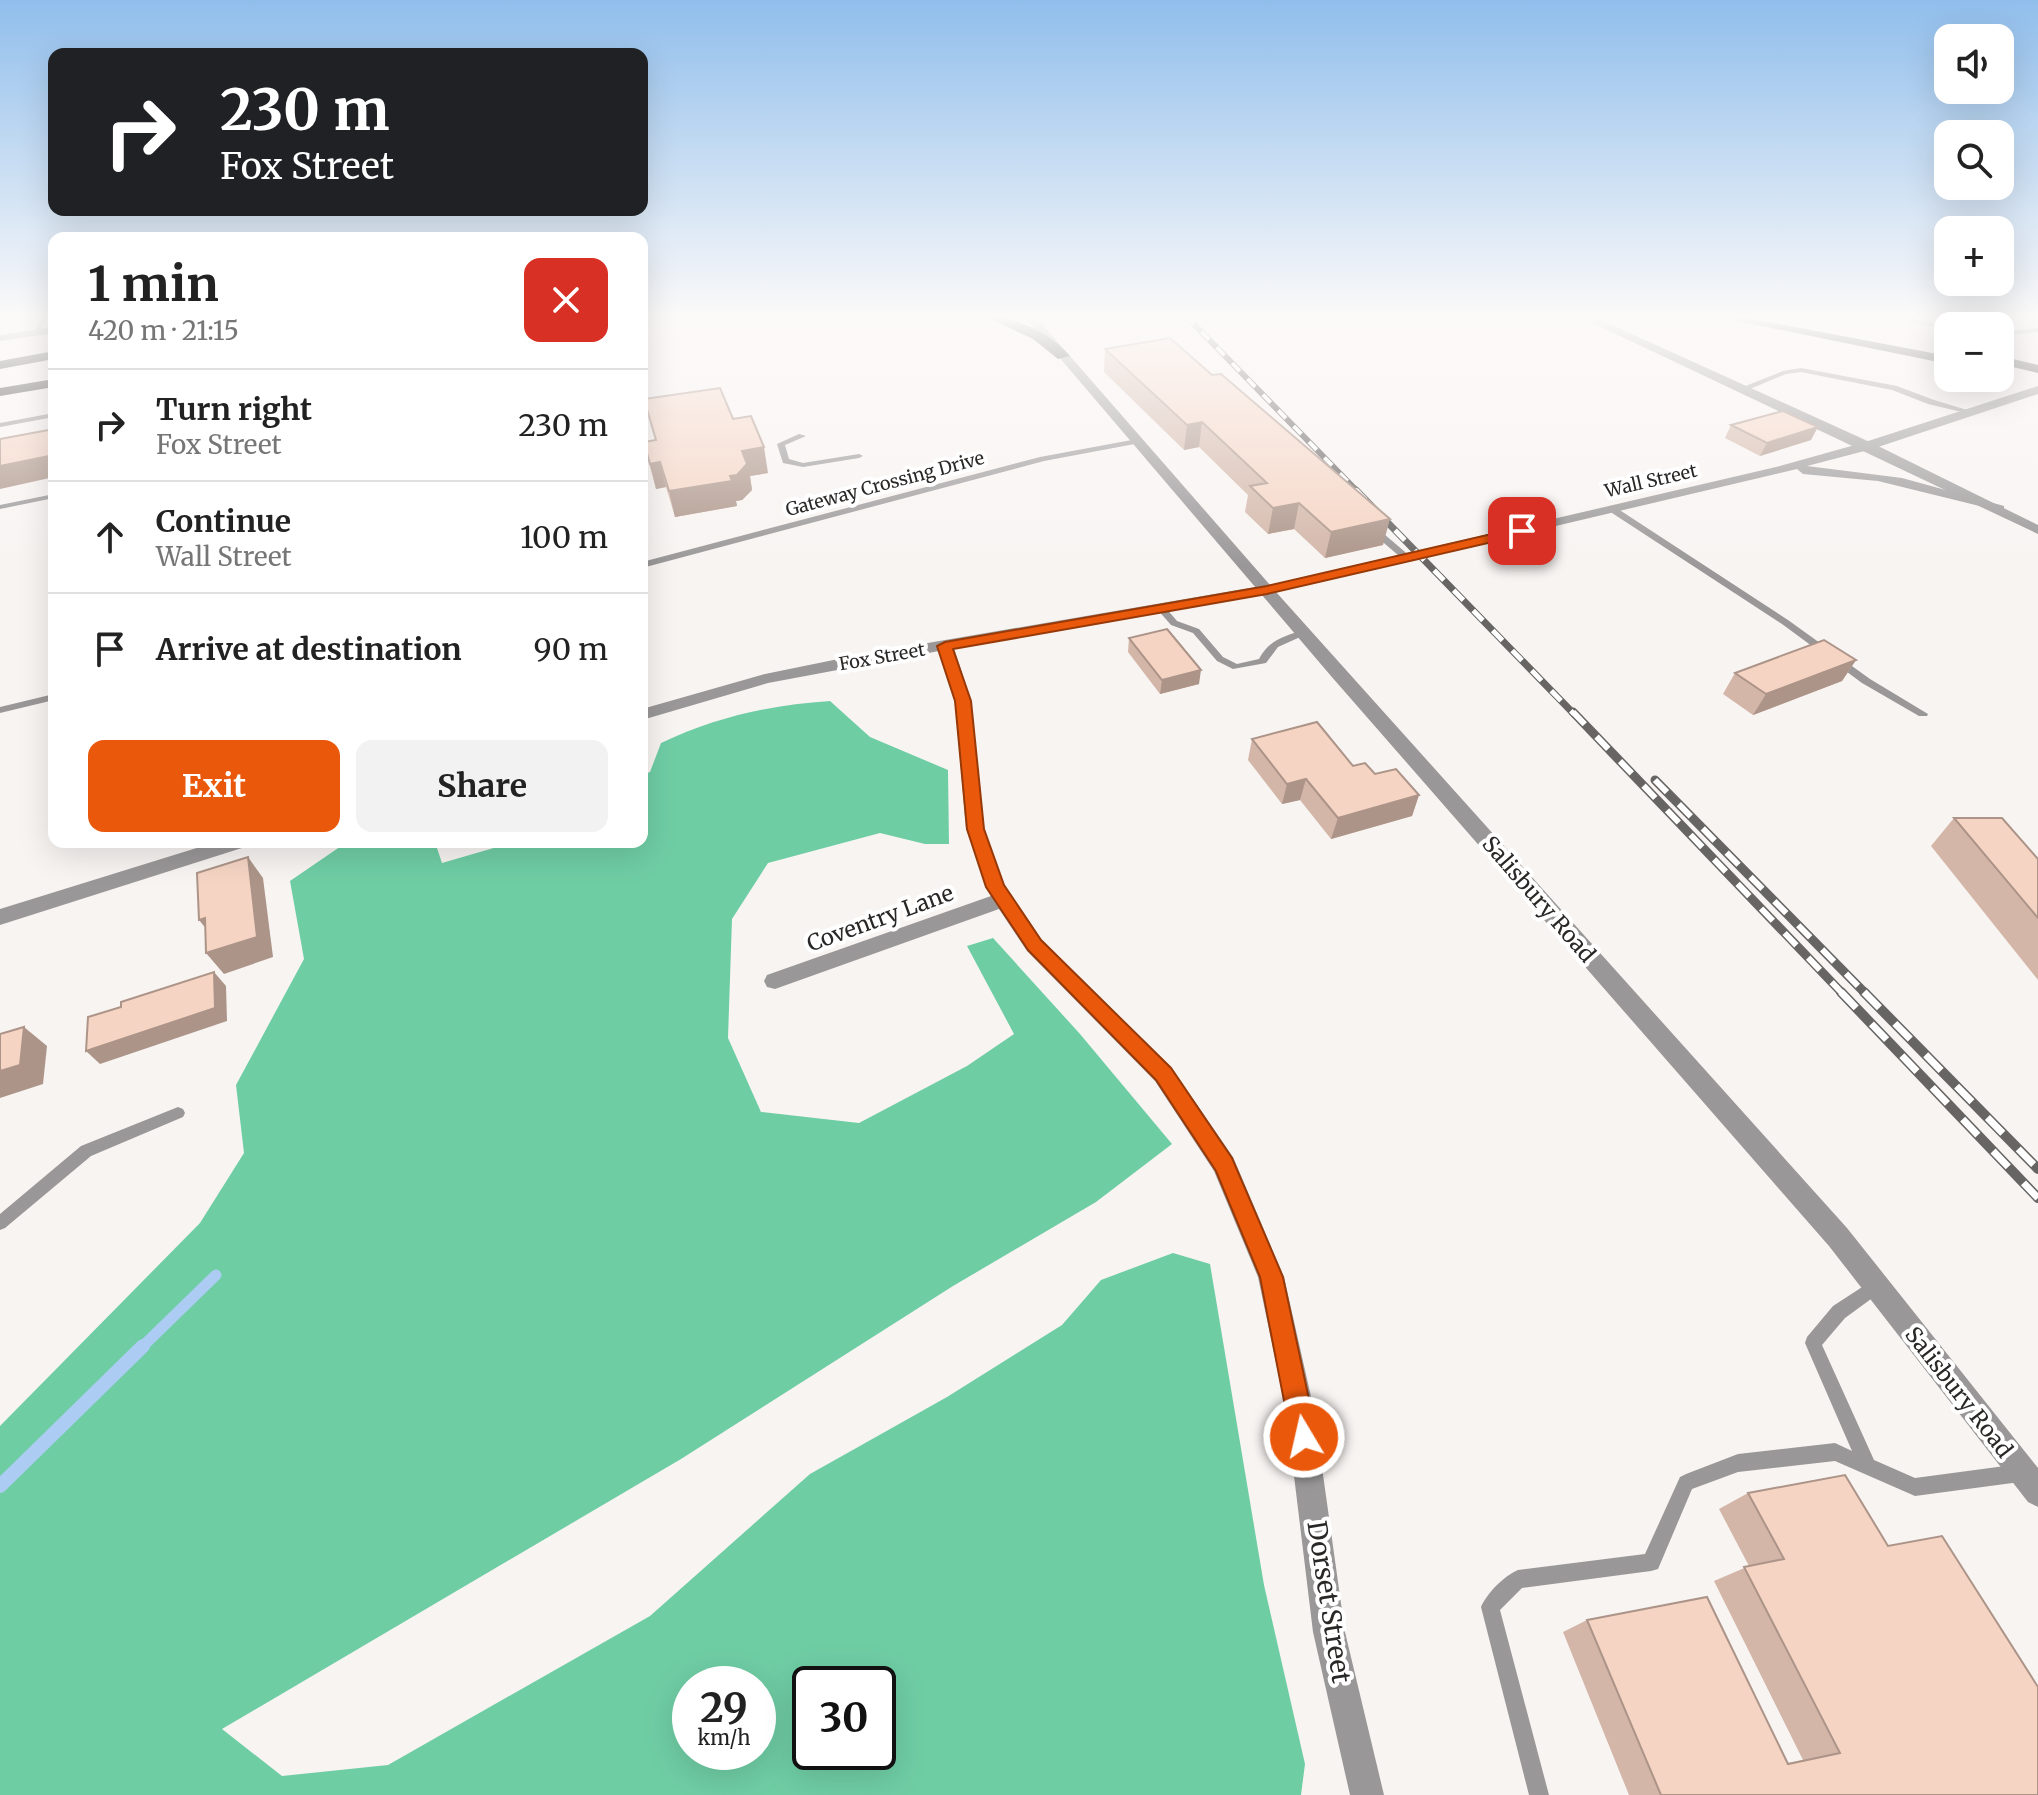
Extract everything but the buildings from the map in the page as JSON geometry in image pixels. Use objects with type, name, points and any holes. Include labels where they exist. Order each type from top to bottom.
[{"type":"street","name":"Salisbury Road","points":[[1101,400],[1838,1237],[2038,1492]]},
{"type":"street","points":[[1766,400],[2038,530]]},
{"type":"street","name":"Wall Street","points":[[1267,590],[1779,470],[1867,446],[2008,400]]},
{"type":"street","points":[[1779,470],[1836,471],[1890,478],[1999,509]]},
{"type":"street","name":"Fox Street","points":[[648,713],[765,679],[1267,590]]},
{"type":"street","name":"Dorset Street","points":[[945,646],[963,701],[975,829],[1002,900],[1034,945],[1163,1074],[1224,1165],[1238,1192],[1271,1277],[1298,1398],[1329,1632],[1367,1795]]},
{"type":"street","points":[[0,917],[219,848]]},
{"type":"street","name":"Coventry Lane","points":[[775,981],[1002,900]]},
{"type":"lane","points":[[1925,400],[1970,412]]},
{"type":"lane","points":[[0,425],[48,416]]},
{"type":"lane","points":[[802,436],[786,440],[780,446],[784,460],[790,464],[803,465],[859,456]]},
{"type":"lane","name":"Gateway Crossing Drive","points":[[648,563],[1043,459],[1137,441]]},
{"type":"lane","points":[[0,507],[48,497]]},
{"type":"lane","points":[[1612,509],[1785,622],[1866,681],[1923,714]]},
{"type":"lane","points":[[1362,519],[1408,559]]},
{"type":"lane","points":[[1162,609],[1174,623],[1196,631],[1220,659],[1236,667],[1263,661],[1268,647],[1277,640],[1304,633]]},
{"type":"lane","points":[[0,710],[48,698]]},
{"type":"lane","points":[[0,1223],[86,1151],[178,1113]]},
{"type":"lane","points":[[1868,1466],[1813,1343],[1839,1312],[1876,1286]]},
{"type":"lane","points":[[1539,1795],[1490,1607],[1518,1579],[1651,1562],[1686,1483],[1738,1463],[1835,1452],[1915,1487],[2023,1473]]},
{"type":"green space","points":[[830,701],[870,737],[948,770],[949,844],[925,844],[880,833],[768,863],[732,919],[728,1038],[761,1112],[859,1123],[967,1066],[1014,1034],[967,946],[993,938],[1080,1034],[1172,1144],[1096,1202],[953,1286],[681,1459],[222,1729],[282,1776],[388,1765],[650,1616],[810,1474],[947,1397],[1062,1325],[1101,1280],[1173,1253],[1210,1264],[1264,1585],[1305,1764],[1301,1795],[0,1795],[0,1426],[200,1223],[244,1153],[236,1085],[304,959],[290,881],[338,848],[437,848],[442,863],[493,848],[648,848],[648,773],[661,743],[723,719],[765,709]]},
{"type":"waterway","points":[[141,1348],[216,1275]]},
{"type":"waterway","points":[[0,1486],[143,1346]]},
{"type":"railway","points":[[1268,400],[1358,492]]},
{"type":"railway","points":[[1356,490],[1574,714]]},
{"type":"railway","points":[[1573,712],[1843,994]]},
{"type":"railway","points":[[1655,780],[1866,994]]},
{"type":"railway","points":[[1841,992],[2038,1198]]},
{"type":"railway","points":[[1864,992],[2038,1169]]},
{"type":"route","points":[[1304,1437],[1271,1277],[1238,1192],[1224,1165],[1163,1074],[1034,945],[995,887],[975,829],[963,701],[945,646],[1267,590],[1522,531]]}]
